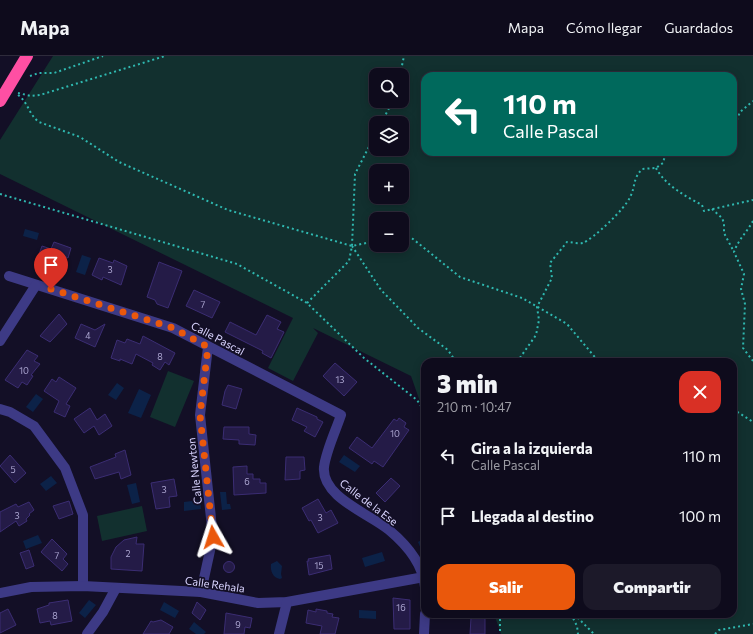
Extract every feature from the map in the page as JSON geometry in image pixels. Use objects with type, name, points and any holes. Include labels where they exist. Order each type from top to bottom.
[{"type":"highway","points":[[0,101],[26,56]]},
{"type":"street","name":"Calle Pascal","points":[[9,276],[173,328],[341,415]]},
{"type":"street","points":[[0,341],[36,285]]},
{"type":"street","name":"Calle Newton","points":[[201,592],[213,537],[200,415],[208,347]]},
{"type":"street","points":[[0,409],[10,412],[34,426],[65,468],[83,515],[83,586]]},
{"type":"street","name":"Calle de la Ese","points":[[341,415],[324,468],[328,486],[341,498],[389,530],[418,562],[421,570]]},
{"type":"street","name":"Calle Rehala","points":[[0,593],[31,587],[83,586],[201,592],[258,604],[287,602],[421,578]]},
{"type":"street","points":[[87,634],[103,612],[116,588]]},
{"type":"street","points":[[279,634],[287,602]]},
{"type":"street","points":[[424,634],[425,618]]},
{"type":"path","points":[[28,77],[32,74],[54,73],[103,56]]},
{"type":"path","points":[[15,93],[31,96],[40,94],[165,56]]},
{"type":"path","points":[[401,68],[404,56]]},
{"type":"path","points":[[15,93],[20,86]]},
{"type":"path","points":[[15,93],[25,100],[34,119],[39,122],[80,137],[119,162],[228,210],[352,246],[369,242]]},
{"type":"path","points":[[737,120],[740,112],[753,101]]},
{"type":"path","points":[[307,303],[349,261],[352,246],[354,174],[369,146]]},
{"type":"path","points":[[520,358],[536,335],[539,320],[537,307],[552,278],[550,263],[567,242],[582,243],[603,228],[626,206],[631,196],[634,177],[642,169],[656,168],[663,163],[665,156]]},
{"type":"path","points":[[656,168],[660,176],[702,205],[704,211],[753,200]]},
{"type":"path","points":[[0,194],[237,264],[307,303],[364,358],[417,400],[421,406]]},
{"type":"path","points":[[712,209],[722,218],[724,223],[724,233],[744,274],[741,289],[746,304],[743,348],[753,361]]},
{"type":"path","points":[[734,252],[738,241],[746,234],[753,221]]},
{"type":"path","points":[[409,238],[413,239],[460,276],[522,298],[567,324],[596,358]]},
{"type":"path","points":[[352,246],[381,290],[418,328],[448,350],[453,358]]},
{"type":"path","points":[[737,411],[753,422]]},
{"type":"path","points":[[500,618],[500,634]]},
{"type":"path","points":[[573,618],[577,626],[578,634]]},
{"type":"path","points":[[578,618],[594,634]]},
{"type":"path","points":[[714,634],[719,630],[753,624]]},
{"type":"green space","points":[[53,56],[753,56],[753,634],[501,634],[495,618],[737,618],[737,358],[421,358],[421,405],[411,376],[313,328],[318,333],[293,381],[268,368],[293,318],[0,174],[0,140]]},
{"type":"green space","points":[[168,371],[194,381],[175,427],[150,417]]},
{"type":"green space","points":[[142,506],[147,531],[102,541],[97,516]]},
{"type":"water","points":[[25,229],[39,233],[37,240],[23,236]]},
{"type":"water","points":[[82,255],[91,258],[85,275],[76,272]]},
{"type":"water","points":[[117,383],[124,388],[116,400],[108,395]]},
{"type":"water","points":[[139,389],[151,395],[141,418],[128,413]]},
{"type":"water","points":[[36,394],[43,399],[33,412],[26,407]]},
{"type":"water","points":[[344,455],[360,466],[355,472],[339,462]]},
{"type":"water","points":[[51,476],[57,483],[46,491],[40,484]]},
{"type":"water","points":[[136,483],[140,502],[132,504],[127,485]]},
{"type":"water","points":[[220,492],[226,492],[227,504],[230,504],[231,509],[222,510]]},
{"type":"water","points":[[200,500],[201,509],[184,511],[184,502]]},
{"type":"water","points":[[38,535],[42,543],[26,549],[23,541]]},
{"type":"water","points":[[421,540],[421,549],[418,542]]},
{"type":"water","points":[[382,552],[385,561],[365,567],[362,558]]},
{"type":"water","points":[[277,561],[282,566],[282,578],[280,579],[272,574],[271,569],[271,564]]},
{"type":"water","points":[[89,600],[96,605],[85,618],[79,613]]},
{"type":"water","points":[[164,602],[179,611],[175,618],[160,610]]},
{"type":"water","points":[[359,610],[376,611],[376,619],[359,618]]},
{"type":"water","points":[[194,622],[206,632],[204,634],[196,634],[189,629]]},
{"type":"building","points":[[54,242],[71,248],[68,258],[64,256],[58,274],[35,265],[42,246],[51,249]]},
{"type":"building","points":[[99,258],[113,263],[114,260],[127,266],[121,285],[103,277],[102,280],[92,275]]},
{"type":"building","points":[[159,262],[182,271],[168,308],[157,304],[155,300],[147,297]]},
{"type":"building","points":[[194,290],[220,302],[212,318],[186,306]]},
{"type":"building","points":[[59,314],[67,324],[50,342],[40,336]]},
{"type":"building","points":[[267,315],[281,322],[277,329],[284,332],[271,358],[262,353],[263,351],[225,332],[230,322],[256,335]]},
{"type":"building","points":[[81,324],[95,330],[105,324],[95,347],[75,338]]},
{"type":"building","points":[[143,336],[175,353],[169,365],[165,362],[160,370],[152,365],[153,363],[136,354],[132,364],[120,359],[120,361],[111,358],[117,340],[125,343],[127,339],[140,344]]},
{"type":"building","points":[[27,350],[38,356],[34,361],[40,364],[31,375],[33,376],[27,385],[22,382],[18,388],[5,380]]},
{"type":"building","points":[[335,363],[357,382],[344,396],[323,376]]},
{"type":"building","points":[[59,377],[76,388],[66,404],[70,406],[65,417],[54,412],[59,401],[44,391],[52,379],[56,382]]},
{"type":"building","points":[[228,385],[242,389],[236,409],[222,405]]},
{"type":"building","points":[[90,408],[97,420],[105,414],[112,426],[99,435],[94,426],[84,433],[74,419]]},
{"type":"building","points":[[297,408],[317,417],[317,419],[323,422],[315,437],[304,431],[307,427],[292,420]]},
{"type":"building","points":[[399,418],[406,423],[404,427],[409,430],[383,467],[374,461],[372,464],[349,448],[357,437],[372,448],[394,419],[397,421]]},
{"type":"building","points":[[224,427],[249,427],[249,434],[256,435],[255,445],[239,444],[239,440],[223,439]]},
{"type":"building","points":[[125,450],[131,475],[121,479],[119,472],[95,479],[90,467],[116,457],[115,454]]},
{"type":"building","points":[[10,455],[26,473],[15,483],[0,466]]},
{"type":"building","points":[[286,457],[304,457],[305,470],[300,471],[300,479],[285,480]]},
{"type":"building","points":[[247,466],[247,474],[253,474],[253,479],[260,479],[260,483],[266,483],[266,493],[234,495],[233,467]]},
{"type":"building","points":[[391,478],[400,486],[385,502],[376,493]]},
{"type":"building","points":[[174,479],[177,496],[169,497],[170,507],[156,509],[151,483]]},
{"type":"building","points":[[318,499],[326,513],[331,510],[338,523],[318,533],[302,508]]},
{"type":"building","points":[[69,501],[73,514],[59,519],[53,506]]},
{"type":"building","points":[[29,502],[34,510],[29,514],[30,515],[26,519],[27,521],[19,526],[16,521],[0,532],[0,512],[16,504],[18,507]]},
{"type":"building","points":[[137,537],[136,544],[144,544],[142,571],[111,569],[111,557],[116,547],[124,540]]},
{"type":"building","points":[[52,539],[67,554],[63,559],[68,564],[62,571],[41,552]]},
{"type":"building","points":[[29,550],[34,566],[26,569],[20,553]]},
{"type":"building","points":[[330,555],[332,569],[309,575],[308,559]]},
{"type":"building","points":[[229,561],[233,563],[235,567],[233,571],[229,573],[225,571],[223,567],[225,563]]},
{"type":"building","points":[[393,598],[410,600],[410,629],[394,629]]},
{"type":"building","points":[[68,600],[72,621],[51,625],[50,621],[40,623],[37,609],[49,605],[49,603]]},
{"type":"building","points":[[197,602],[206,610],[200,620],[192,613]]},
{"type":"building","points":[[8,609],[16,625],[0,633],[0,613]]},
{"type":"building","points":[[316,609],[327,611],[327,613],[333,614],[332,617],[339,618],[335,634],[320,634],[322,626],[306,623],[308,610],[316,612]]},
{"type":"building","points":[[226,613],[252,618],[250,628],[245,627],[244,634],[224,634]]},
{"type":"building","points":[[471,618],[485,618],[485,634],[470,634]]},
{"type":"building","points":[[161,620],[173,627],[169,634],[143,634],[151,621]]},
{"type":"route","points":[[51,289],[173,328],[208,347],[200,415],[213,537]]}]
